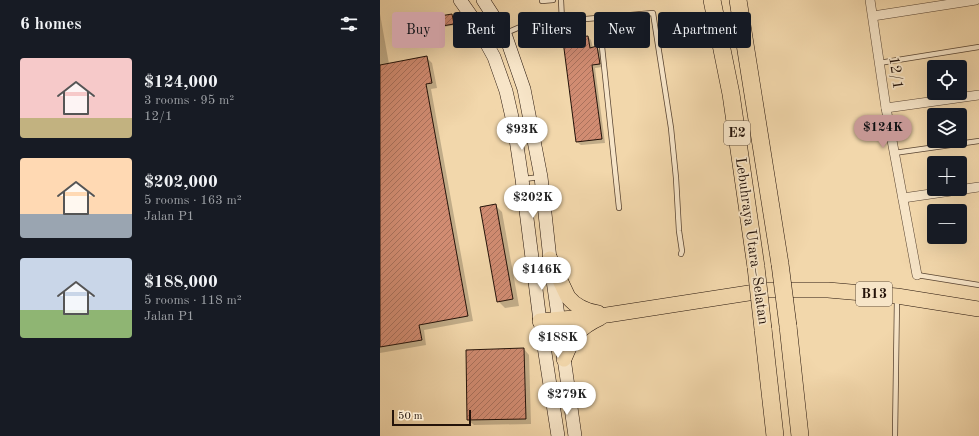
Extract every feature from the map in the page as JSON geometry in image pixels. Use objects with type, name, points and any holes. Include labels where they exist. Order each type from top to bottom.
[{"type":"highway","name":"Lebuhraya Utara–Selatan","points":[[712,0],[731,94],[756,267],[775,436]]},
{"type":"highway","name":"Lebuhraya Utara–Selatan","points":[[738,0],[780,264],[800,436]]},
{"type":"main road","points":[[460,0],[494,57],[506,90],[514,126],[522,179],[540,321],[558,436]]},
{"type":"main road","points":[[483,0],[491,12]]},
{"type":"main road","points":[[510,48],[524,89],[540,177],[575,436]]},
{"type":"main road","points":[[550,259],[571,301],[580,308],[607,315]]},
{"type":"main road","name":"B13","points":[[540,321],[607,315],[768,290],[828,290],[897,296],[979,309]]},
{"type":"main road","points":[[564,359],[575,335],[588,323],[607,315]]},
{"type":"street","name":"12/1","points":[[870,0],[886,108],[917,276]]},
{"type":"street","points":[[873,16],[976,0]]},
{"type":"street","points":[[886,108],[979,95]]},
{"type":"street","points":[[903,198],[979,187]]},
{"type":"lane","points":[[542,1],[553,0]]},
{"type":"lane","points":[[561,0],[562,12]]},
{"type":"lane","points":[[650,13],[653,13],[671,128],[682,251],[681,254]]},
{"type":"lane","points":[[879,63],[979,47]]},
{"type":"lane","points":[[602,48],[619,208]]},
{"type":"lane","points":[[894,154],[979,141]]},
{"type":"lane","points":[[522,179],[540,177]]},
{"type":"lane","points":[[917,276],[979,285]]},
{"type":"lane","points":[[895,436],[897,296]]},
{"type":"building","points":[[452,14],[453,24],[445,26],[445,15]]},
{"type":"building","points":[[586,36],[588,36],[590,48],[597,48],[600,64],[592,65],[602,139],[576,142],[564,48],[586,48]]},
{"type":"building","points":[[427,56],[432,83],[426,84],[468,316],[419,325],[422,340],[380,347],[380,65]]},
{"type":"building","points":[[496,204],[513,299],[497,302],[480,207]]},
{"type":"building","points":[[524,348],[526,419],[467,420],[466,350]]}]
